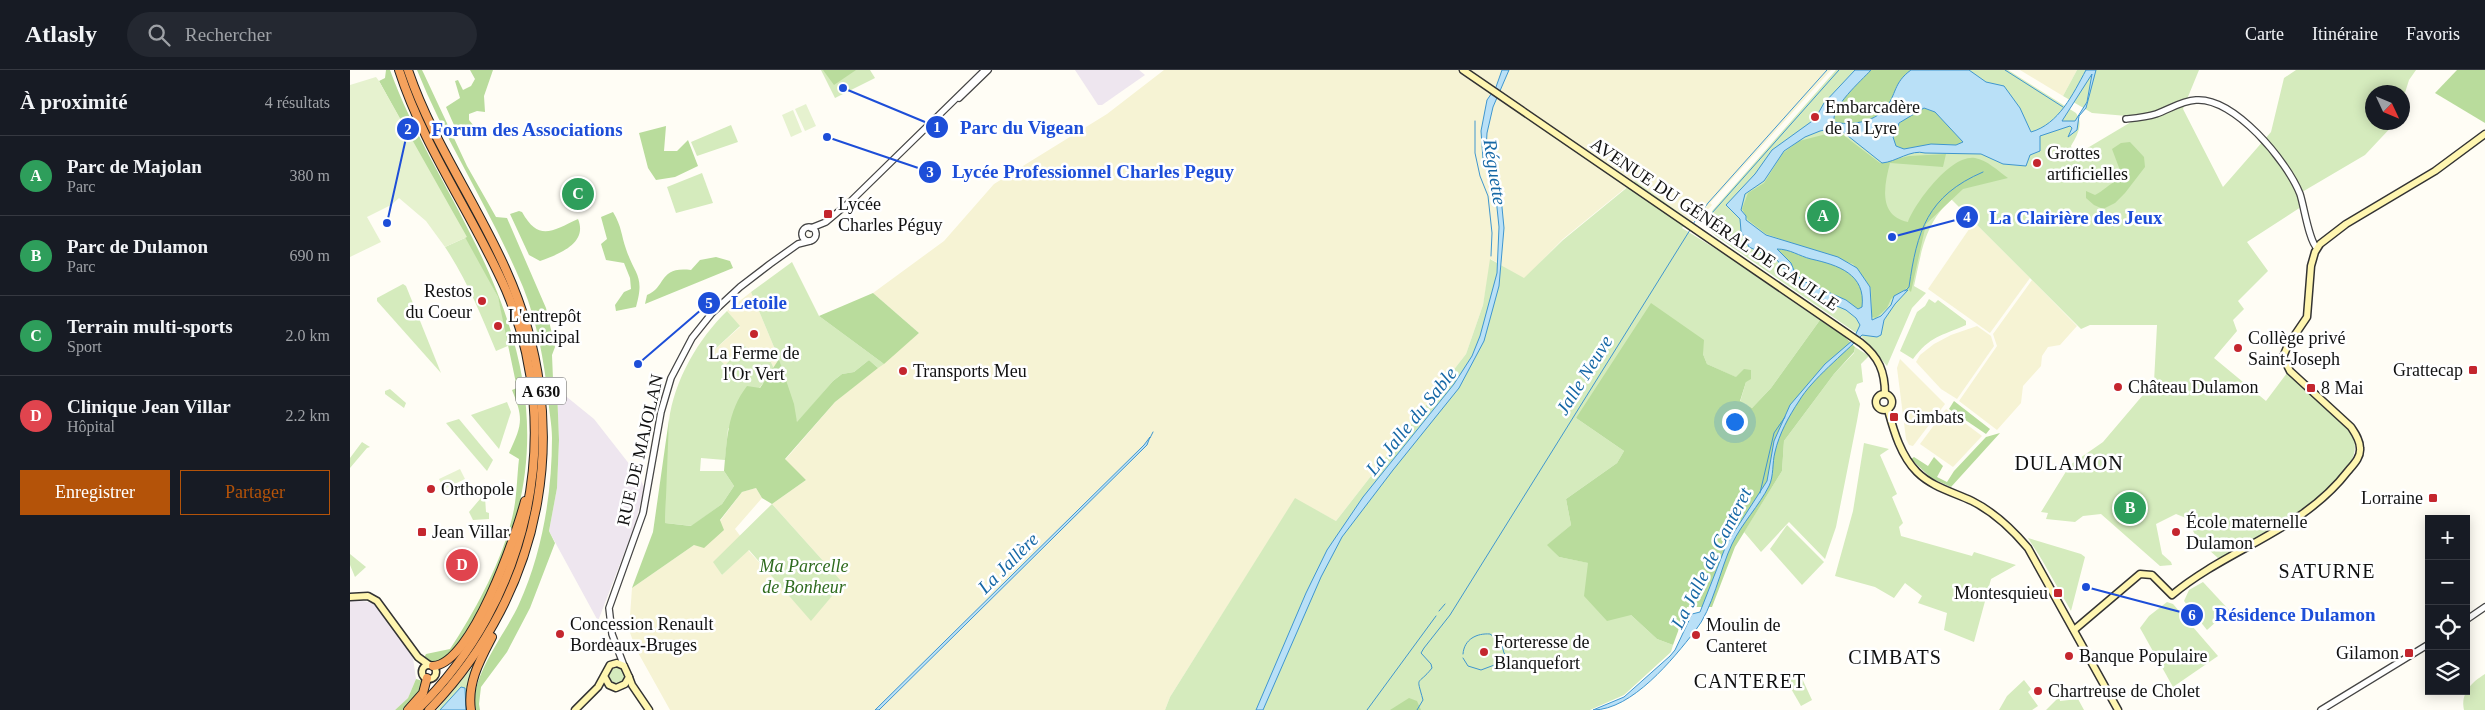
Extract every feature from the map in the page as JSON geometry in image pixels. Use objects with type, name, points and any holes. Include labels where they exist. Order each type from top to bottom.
[{"type":"highway","name":"A 630","points":[[399,70],[429,142],[495,268],[515,315],[532,385],[535,424],[534,457],[526,518],[513,563],[502,589],[470,647],[449,675],[417,710]]},
{"type":"highway","name":"A 630","points":[[408,70],[430,124],[506,268],[527,326],[536,361],[543,410],[542,480],[531,532],[512,587],[478,650],[459,677],[429,710]]},
{"type":"highway","points":[[428,666],[444,663],[457,652],[491,593],[516,534],[534,457]]},
{"type":"highway","points":[[471,710],[470,688],[474,674],[497,627],[512,587]]},
{"type":"highway","points":[[408,710],[423,693],[427,678]]},
{"type":"main road","name":"AVENUE DU GÉNÉRAL DE GAULLE","points":[[1463,70],[1861,343],[1876,358],[1883,370],[1885,394]]},
{"type":"main road","points":[[2074,630],[2140,574],[2152,575],[2172,596],[2315,506],[2344,477],[2358,458],[2360,447],[2351,427],[2290,370],[2283,357],[2288,345],[2307,317],[2311,266],[2317,248],[2328,236],[2424,178],[2459,155],[2485,134]]},
{"type":"main road","points":[[1885,394],[1890,396],[1893,401],[1892,406],[1888,410],[1880,410],[1876,403],[1878,398],[1885,394]]},
{"type":"main road","points":[[1888,410],[1902,450],[1917,472],[1934,485],[1980,506],[2018,536],[2035,559],[2118,710]]},
{"type":"main road","points":[[350,597],[368,596],[377,601],[418,657],[428,666],[436,674],[431,678],[423,675],[428,666]]},
{"type":"main road","points":[[575,710],[598,687],[610,665],[617,664],[624,666],[649,710]]},
{"type":"main road","points":[[604,676],[606,682],[615,687],[625,684],[629,677]]},
{"type":"main road","points":[[598,687],[627,688],[639,694]]},
{"type":"street","points":[[826,222],[805,230],[803,235],[806,240],[810,241],[816,236],[826,222],[851,201],[953,101],[965,95],[987,70]]},
{"type":"street","points":[[2126,120],[2156,114],[2181,103],[2196,100],[2211,101],[2225,107],[2267,143],[2290,172],[2304,205],[2314,246],[2317,248]]},
{"type":"street","points":[[811,228],[816,236]]},
{"type":"street","name":"RUE DE MAJOLAN","points":[[798,244],[803,235]]},
{"type":"street","name":"RUE DE MAJOLAN","points":[[624,666],[612,634],[610,608],[643,513],[664,400],[677,364],[692,338],[712,313],[740,287],[798,244],[810,241]]},
{"type":"street","points":[[2470,617],[2485,607]]},
{"type":"street","points":[[2321,710],[2425,646]]},
{"type":"street","points":[[610,665],[618,650]]},
{"type":"shaded area","points":[[1075,70],[1139,70],[1145,75],[1102,105],[1098,105]]},
{"type":"shaded area","points":[[1164,70],[1831,70],[1710,203],[1712,205],[1697,221],[1690,221],[1634,181],[1563,239],[1524,279],[1491,259],[1483,305],[1466,354],[1336,521],[1295,499],[1170,697],[1165,710],[670,710],[636,649],[629,630],[632,588],[694,545],[720,521],[742,492],[756,488],[762,498],[735,529],[741,537],[714,562],[722,575],[748,550],[811,620],[843,583],[772,504],[806,480],[785,460],[835,402],[919,333],[873,293],[944,241],[994,184],[1107,114]]},
{"type":"shaded area","points":[[2020,70],[2077,70],[2063,96]]},
{"type":"shaded area","points":[[1974,222],[2030,278],[1990,333],[1928,289]]},
{"type":"shaded area","points":[[2032,280],[2077,326],[2060,345],[2048,347],[2042,356],[2041,366],[2023,386],[2021,403],[1997,430],[1959,401],[1997,346],[1993,334]]},
{"type":"shaded area","points":[[751,292],[779,359],[774,369],[771,362],[761,360],[745,346],[725,365],[712,352],[740,327],[727,311]]},
{"type":"shaded area","points":[[1977,326],[1991,336],[1994,346],[1957,399],[1941,389],[1916,362],[1920,355],[1934,344],[1951,335]]},
{"type":"shaded area","points":[[1900,359],[1945,404],[1913,446],[1909,445],[1906,439],[1897,368]]},
{"type":"shaded area","points":[[557,389],[594,419],[630,465],[642,482],[644,489],[635,525],[598,621],[549,531],[557,488],[559,440]]},
{"type":"shaded area","points":[[1946,409],[1982,436],[1953,467],[1920,444]]},
{"type":"shaded area","points":[[358,600],[373,603],[382,610],[413,658],[416,679],[408,698],[395,710],[350,710],[350,601]]},
{"type":"green space","points":[[386,70],[390,70],[419,136],[475,243],[499,298],[516,350],[525,400],[527,449],[521,498],[507,548],[485,598],[455,650],[448,657],[431,663],[424,658],[426,654],[450,649],[460,634],[497,564],[504,545],[514,509],[519,459],[509,453],[517,435],[520,415],[512,390],[517,388],[498,297],[379,81],[385,78]]},
{"type":"green space","points":[[417,70],[422,70],[467,166],[496,217],[507,218],[546,308],[555,347],[552,355],[553,379],[557,389],[559,440],[557,488],[549,531],[555,543],[530,608],[507,652],[481,687],[480,710],[476,710],[475,698],[482,671],[519,604],[540,544],[548,502],[552,459],[552,428],[542,355],[523,287],[498,232],[442,125]]},
{"type":"green space","points":[[470,70],[493,70],[484,96],[485,112],[477,111],[469,114],[469,120],[474,126],[478,125],[480,129],[458,134],[446,107],[460,98],[455,81],[458,80],[463,90],[471,86],[475,79]]},
{"type":"green space","points":[[821,70],[870,70],[875,78],[835,98]]},
{"type":"green space","points":[[823,70],[856,70],[834,85]]},
{"type":"green space","points":[[1836,70],[2008,70],[2076,113],[2080,126],[2071,146],[2074,156],[2131,122],[2127,116],[2092,113],[2063,96],[2077,70],[2199,70],[2183,109],[2223,187],[2271,132],[2284,78],[2296,70],[2416,70],[2407,85],[2365,85],[2365,130],[2388,130],[2365,155],[2297,195],[2301,207],[2247,242],[2268,271],[2238,301],[2244,309],[2233,320],[2237,331],[2214,358],[2266,401],[2287,373],[2348,428],[2352,434],[2355,448],[2351,461],[2342,475],[2316,500],[2276,525],[2268,526],[2268,531],[2219,559],[2198,540],[2186,518],[2176,514],[2156,524],[2162,554],[2172,565],[2160,566],[2101,514],[2083,516],[2075,522],[2046,519],[2048,513],[2041,512],[2070,465],[2103,442],[2154,382],[2157,325],[2090,325],[2081,329],[1951,199],[1935,219],[1922,250],[1914,286],[1926,293],[1912,308],[1887,366],[1862,337],[1716,236],[1710,230],[1712,211]]},
{"type":"green space","points":[[1871,70],[1911,70],[1898,84],[1889,104],[1874,117],[1854,123],[1833,122],[1838,107],[1843,100]]},
{"type":"green space","points":[[2457,70],[2485,70],[2485,123],[2435,93]]},
{"type":"green space","points":[[376,77],[467,237],[445,247],[426,221],[399,198],[391,205],[367,217],[381,242],[350,257],[350,85]]},
{"type":"green space","points":[[806,104],[816,126],[805,131],[795,109]]},
{"type":"green space","points":[[1923,108],[1935,112],[1963,142],[1956,145],[1931,144],[1904,149],[1896,146],[1894,133],[1897,127],[1906,118]]},
{"type":"green space","points":[[793,110],[802,132],[791,137],[782,115]]},
{"type":"green space","points":[[731,125],[738,142],[697,156],[691,142]]},
{"type":"green space","points":[[666,126],[664,151],[677,151],[688,140],[698,166],[675,177],[656,180],[648,168],[639,133]]},
{"type":"green space","points":[[1838,131],[1880,163],[1909,156],[1946,154],[1943,167],[1890,163],[1885,190],[1888,207],[1898,219],[1908,222],[1918,203],[1935,181],[1945,171],[1966,159],[1975,158],[1984,161],[2008,178],[1963,189],[1926,224],[1911,292],[1907,288],[1891,299],[1887,308],[1876,318],[1872,317],[1871,288],[1853,264],[1766,234],[1748,220],[1742,209],[1748,193],[1764,183],[1783,153],[1799,141]]},
{"type":"green space","points":[[2130,142],[2144,157],[2145,167],[2115,203],[2103,209],[2094,205],[2086,198],[2086,191],[2095,195],[2117,181],[2121,173],[2112,149],[2121,143]]},
{"type":"green space","points":[[702,173],[713,203],[676,213],[667,187]]},
{"type":"green space","points":[[1635,181],[1688,219],[1682,228],[1729,257],[1820,320],[1771,388],[1752,408],[1740,402],[1746,382],[1707,364],[1703,354],[1576,418],[1624,451],[1617,463],[1566,499],[1571,525],[1548,545],[1559,557],[1589,563],[1631,615],[1657,639],[1673,645],[1671,652],[1624,695],[1590,710],[1165,710],[1170,697],[1295,498],[1336,521],[1466,354],[1483,305],[1490,259],[1524,278],[1563,240]]},
{"type":"green space","points":[[519,211],[540,231],[553,230],[578,219],[579,235],[576,241],[563,251],[540,261],[529,255],[510,214]]},
{"type":"green space","points":[[613,212],[620,227],[629,258],[638,276],[640,288],[636,307],[616,311],[615,305],[624,292],[631,289],[630,278],[624,263],[606,260],[601,244],[607,239],[601,217]]},
{"type":"green space","points":[[467,237],[498,297],[510,345],[496,351],[467,285],[445,247]]},
{"type":"green space","points":[[1777,249],[1786,249],[1808,258],[1831,264],[1848,273],[1860,286],[1862,307],[1858,309],[1846,300],[1803,281],[1795,273],[1791,263]]},
{"type":"green space","points":[[716,257],[730,261],[733,268],[645,304],[647,295],[658,287],[668,274],[673,271],[691,270],[700,260]]},
{"type":"green space","points":[[792,262],[819,316],[884,364],[878,368],[869,360],[854,372],[842,374],[833,381],[797,423],[779,359],[751,292]]},
{"type":"green space","points":[[403,284],[406,286],[441,373],[377,301],[377,298]]},
{"type":"green space","points":[[873,293],[919,333],[884,364],[819,316]]},
{"type":"green space","points":[[1929,299],[1935,303],[1938,300],[1966,321],[1966,325],[1931,341],[1913,359],[1900,351],[1917,312],[1925,306]]},
{"type":"green space","points":[[1651,303],[1704,340],[1703,354],[1707,364],[1736,377],[1744,369],[1751,370],[1751,379],[1746,382],[1740,401],[1752,408],[1771,388],[1820,320],[1844,336],[1855,347],[1854,352],[1834,374],[1784,441],[1782,471],[1735,547],[1712,607],[1687,607],[1673,645],[1657,639],[1631,615],[1607,621],[1584,596],[1588,563],[1559,557],[1547,545],[1571,525],[1566,499],[1617,463],[1624,451],[1576,418]]},
{"type":"green space","points":[[727,311],[740,326],[712,352],[725,365],[745,346],[761,360],[771,362],[774,369],[728,429],[725,460],[701,458],[700,471],[724,471],[734,486],[722,504],[692,526],[665,523],[669,421],[676,390],[689,361],[698,347]]},
{"type":"green space","points":[[1855,347],[1869,356],[1861,364],[1863,382],[1857,384],[1855,390],[1860,404],[1857,421],[1836,527],[1825,559],[1789,522],[1761,552],[1744,532],[1782,471],[1784,441],[1834,374],[1854,353]]},
{"type":"green space","points":[[779,359],[794,404],[797,422],[833,381],[842,374],[854,372],[869,360],[878,368],[835,402],[785,459],[806,480],[772,504],[762,498],[756,488],[742,492],[720,520],[724,530],[704,548],[694,545],[632,588],[653,532],[669,419],[665,523],[691,526],[722,504],[734,486],[724,471],[727,437],[735,406],[747,386],[760,388]]},
{"type":"green space","points":[[390,389],[406,403],[404,408],[385,394],[385,391]]},
{"type":"green space","points":[[1954,401],[1990,429],[1986,434],[1949,409]]},
{"type":"green space","points":[[507,402],[511,412],[499,449],[471,415]]},
{"type":"green space","points":[[459,419],[493,460],[487,471],[446,423]]},
{"type":"green space","points":[[2000,433],[1951,487],[1931,478],[1911,459],[1914,457],[1928,466],[1934,457],[1943,466],[1937,477],[1947,482],[1954,471],[1986,437]]},
{"type":"green space","points":[[362,442],[370,447],[350,468],[350,458]]},
{"type":"green space","points":[[1864,443],[1889,449],[1880,455],[1897,494],[1892,497],[1903,523],[1899,527],[1901,536],[1972,556],[1974,552],[2016,565],[1991,579],[1974,642],[1944,630],[1947,613],[1918,603],[1922,596],[1905,583],[1894,598],[1875,587],[1835,576],[1853,511]]},
{"type":"green space","points":[[460,469],[465,479],[444,489],[439,479]]},
{"type":"green space","points":[[486,492],[488,497],[485,497],[486,512],[489,513],[489,519],[473,520],[469,512]]},
{"type":"green space","name":"Ma Parcelle de Bonheur","points":[[772,504],[843,583],[811,621],[749,550],[722,575],[713,562]]},
{"type":"green space","points":[[1787,525],[1824,562],[1802,585],[1770,549]]},
{"type":"green space","points":[[2028,538],[2081,554],[2085,557],[2071,611],[2042,560]]},
{"type":"green space","points":[[350,554],[366,567],[355,577],[350,565]]},
{"type":"green space","points":[[2203,582],[2229,610],[2207,630],[2184,601],[2189,590]]},
{"type":"green space","points":[[2167,602],[2173,604],[2218,656],[2173,687],[2140,628],[2149,616]]},
{"type":"green space","points":[[475,664],[469,710],[437,710]]},
{"type":"green space","points":[[614,667],[620,667],[625,672],[623,681],[614,683],[609,678],[609,672]]},
{"type":"green space","points":[[1799,672],[1812,700],[1801,706],[1786,680]]},
{"type":"green space","points":[[2485,674],[2485,710],[2464,710],[2465,695],[2470,695],[2470,687]]},
{"type":"green space","points":[[416,679],[423,681],[424,686],[404,710],[395,710],[408,698]]},
{"type":"green space","points":[[2024,680],[2031,689],[2028,692],[2038,706],[2032,710],[1999,710],[2007,696]]},
{"type":"green space","points":[[2060,696],[2060,701],[2078,699],[2084,710],[2046,710]]},
{"type":"green space","points":[[1409,698],[1417,701],[1421,710],[1390,710]]},
{"type":"water","points":[[1502,70],[1509,70],[1493,107],[1487,133],[1486,150],[1501,197],[1504,228],[1499,286],[1484,341],[1459,388],[1342,537],[1321,577],[1263,710],[1256,710],[1306,593],[1327,550],[1363,497],[1454,384],[1472,356],[1480,336],[1497,273],[1499,227],[1496,198],[1483,159],[1481,131],[1487,100],[1496,87]]},
{"type":"water","points":[[1855,70],[1871,70],[1848,94],[1834,116],[1834,122],[1861,122],[1875,117],[1885,109],[1901,79],[1911,70],[1969,70],[1986,82],[2004,86],[2020,108],[2031,132],[2041,128],[2057,115],[2070,98],[2086,70],[2096,70],[2086,108],[2079,116],[2077,130],[2068,137],[2072,128],[2070,126],[2040,136],[2040,151],[2030,155],[2026,166],[2003,164],[1981,154],[1920,152],[1882,163],[1843,132],[1829,129],[1805,137],[1784,151],[1764,181],[1745,194],[1741,210],[1746,216],[1746,220],[1766,235],[1838,257],[1857,268],[1870,287],[1872,320],[1881,316],[1891,305],[1894,296],[1908,290],[1884,320],[1881,335],[1877,337],[1862,335],[1812,384],[1795,407],[1777,445],[1769,486],[1732,544],[1707,612],[1695,631],[1663,668],[1637,692],[1622,702],[1608,708],[1593,710],[1624,697],[1675,650],[1692,614],[1700,612],[1727,543],[1767,481],[1774,441],[1790,405],[1825,364],[1853,340],[1860,325],[1856,318],[1846,310],[1802,291],[1777,260],[1749,247],[1741,231],[1740,219],[1726,205],[1755,174],[1772,150],[1815,119],[1824,103]],"holes":[[[2092,74],[2087,102],[2075,121],[2062,121]],[[1924,108],[1935,112],[1963,142],[1956,145],[1931,144],[1904,149],[1896,146],[1893,137],[1896,134],[1899,123]],[[1777,249],[1786,250],[1840,268],[1855,279],[1860,286],[1862,307],[1858,309],[1846,300],[1803,281],[1795,273],[1791,263]]]},
{"type":"water","points":[[1150,437],[1147,445],[879,710],[875,710],[1144,445]]},
{"type":"water","points":[[461,687],[465,688],[466,710],[440,710]]},
{"type":"waterway","name":"Jalle Neuve","points":[[1693,224],[1708,203],[1827,70]]},
{"type":"waterway","points":[[1712,213],[1839,70]]},
{"type":"waterway","points":[[2005,70],[2063,107]]},
{"type":"waterway","name":"Réguette","points":[[1475,121],[1475,153],[1480,176],[1488,196],[1492,233],[1491,256]]},
{"type":"waterway","points":[[1905,291],[1909,287],[1921,232],[1937,204],[1949,192],[1983,172]]},
{"type":"waterway","name":"Jalle Neuve","points":[[1417,710],[1423,700],[1419,681],[1432,668],[1431,664],[1421,653],[1450,615],[1690,230]]},
{"type":"waterway","name":"La Jalle de Canteret","points":[[1760,493],[1774,433],[1785,417]]},
{"type":"waterway","name":"La Jallère","points":[[1150,438],[1153,432]]},
{"type":"waterway","points":[[1439,611],[1445,604]]},
{"type":"waterway","points":[[1367,710],[1436,616]]},
{"type":"waterway","points":[[1463,654],[1466,644],[1472,638],[1490,634],[1501,642],[1504,653],[1509,659],[1504,665],[1497,664],[1481,670],[1468,666],[1463,658]]},
{"type":"place","name":"Parc du Vigean","points":[[843,88]]},
{"type":"place","name":"Embarcadère de la Lyre","points":[[1815,117]]},
{"type":"place","name":"Lycée Professionnel Charles Peguy","points":[[827,137]]},
{"type":"place","name":"Grottes artificielles","points":[[2037,163]]},
{"type":"place","name":"Terrain multi-sports","points":[[578,194]]},
{"type":"place","name":"Lycée Charles Péguy","points":[[828,214]]},
{"type":"place","name":"Parc de Majolan","points":[[1823,216]]},
{"type":"place","name":"Forum des Associations","points":[[387,223]]},
{"type":"place","name":"La Clairière des Jeux","points":[[1892,237]]},
{"type":"place","name":"Restos du Coeur","points":[[482,301]]},
{"type":"place","name":"L'entrepôt municipal","points":[[498,326]]},
{"type":"place","name":"La Ferme de l'Or Vert","points":[[754,334]]},
{"type":"place","name":"Collège privé Saint-Joseph","points":[[2238,348]]},
{"type":"place","name":"Letoile","points":[[638,364]]},
{"type":"place","name":"Grattecap","points":[[2473,370]]},
{"type":"place","name":"Transports Meu","points":[[903,371]]},
{"type":"place","name":"Château Dulamon","points":[[2118,387]]},
{"type":"place","name":"8 Mai","points":[[2311,388]]},
{"type":"place","name":"Cimbats","points":[[1894,417]]},
{"type":"place","name":"Orthopole","points":[[431,489]]},
{"type":"place","name":"Lorraine","points":[[2433,498]]},
{"type":"place","name":"Parc de Dulamon","points":[[2130,508]]},
{"type":"place","name":"Jean Villar","points":[[422,532]]},
{"type":"place","name":"École maternelle Dulamon","points":[[2176,532]]},
{"type":"place","name":"Clinique Jean Villar","points":[[462,565]]},
{"type":"place","name":"Résidence Dulamon","points":[[2086,587]]},
{"type":"place","name":"Montesquieu","points":[[2058,593]]},
{"type":"place","name":"Concession Renault Bordeaux-Bruges","points":[[560,634]]},
{"type":"place","name":"Moulin de Canteret","points":[[1696,635]]},
{"type":"place","name":"Forteresse de Blanquefort","points":[[1484,652]]},
{"type":"place","name":"Gilamon","points":[[2409,653]]},
{"type":"place","name":"Banque Populaire","points":[[2069,656]]},
{"type":"place","name":"Chartreuse de Cholet","points":[[2038,691]]},
{"type":"district","name":"DULAMON","points":[[2069,463]]},
{"type":"district","name":"SATURNE","points":[[2327,571]]},
{"type":"district","name":"CIMBATS","points":[[1895,657]]},
{"type":"district","name":"CANTERET","points":[[1750,681]]},
{"type":"water label","name":"La Jalle du Sable","points":[[1411,421]]}]
